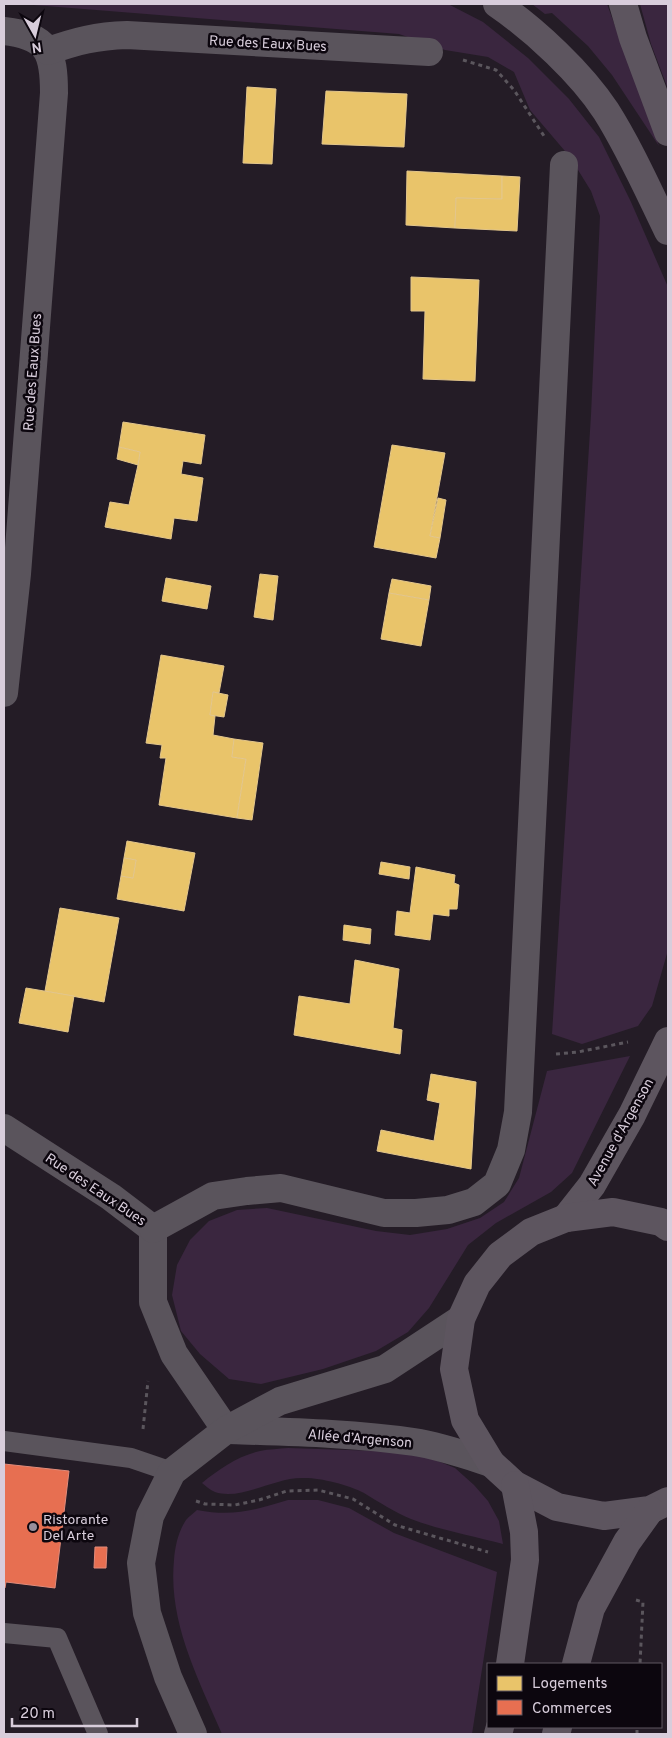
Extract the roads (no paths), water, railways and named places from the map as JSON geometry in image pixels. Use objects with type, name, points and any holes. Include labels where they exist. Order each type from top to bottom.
[{"type":"main road","points":[[497,4],[539,38],[574,71],[605,110],[628,149],[668,231]]},
{"type":"main road","points":[[623,4],[633,38],[668,132]]},
{"type":"main road","name":"Avenue d'Argenson","points":[[566,1218],[592,1185],[632,1115],[668,1042]]},
{"type":"main road","points":[[659,1505],[604,1516],[557,1507],[515,1485],[491,1463],[465,1420],[454,1369],[461,1319],[477,1284],[500,1255],[531,1232],[566,1218],[613,1212],[661,1222],[668,1227]]},
{"type":"main road","points":[[510,1663],[525,1560],[524,1532],[515,1485]]},
{"type":"main road","points":[[576,1663],[591,1608],[627,1542],[659,1505]]},
{"type":"street","points":[[4,31],[19,33],[36,40],[48,51]]},
{"type":"street","name":"Rue des Eaux Bues","points":[[4,694],[17,574],[54,93],[54,67],[48,51],[87,39],[127,35],[429,52]]},
{"type":"street","points":[[153,1229],[212,1196],[281,1188],[384,1213],[448,1210],[474,1202],[497,1184],[511,1150],[518,1112],[521,1058],[564,166]]},
{"type":"street","name":"Rue des Eaux Bues","points":[[4,1128],[111,1196],[153,1229],[153,1302],[174,1354],[226,1430]]},
{"type":"street","points":[[193,1734],[168,1677],[147,1612],[141,1563],[150,1516],[167,1482],[226,1430],[280,1401],[385,1369],[461,1319]]},
{"type":"street","name":"Allée d’Argenson","points":[[226,1430],[311,1432],[415,1442],[491,1463]]},
{"type":"lane","points":[[4,1441],[122,1456],[139,1460],[167,1482]]},
{"type":"lane","points":[[4,1633],[57,1638],[98,1734]]},
{"type":"place","name":"Ristorante Del Arte","points":[[33,1527]]}]
